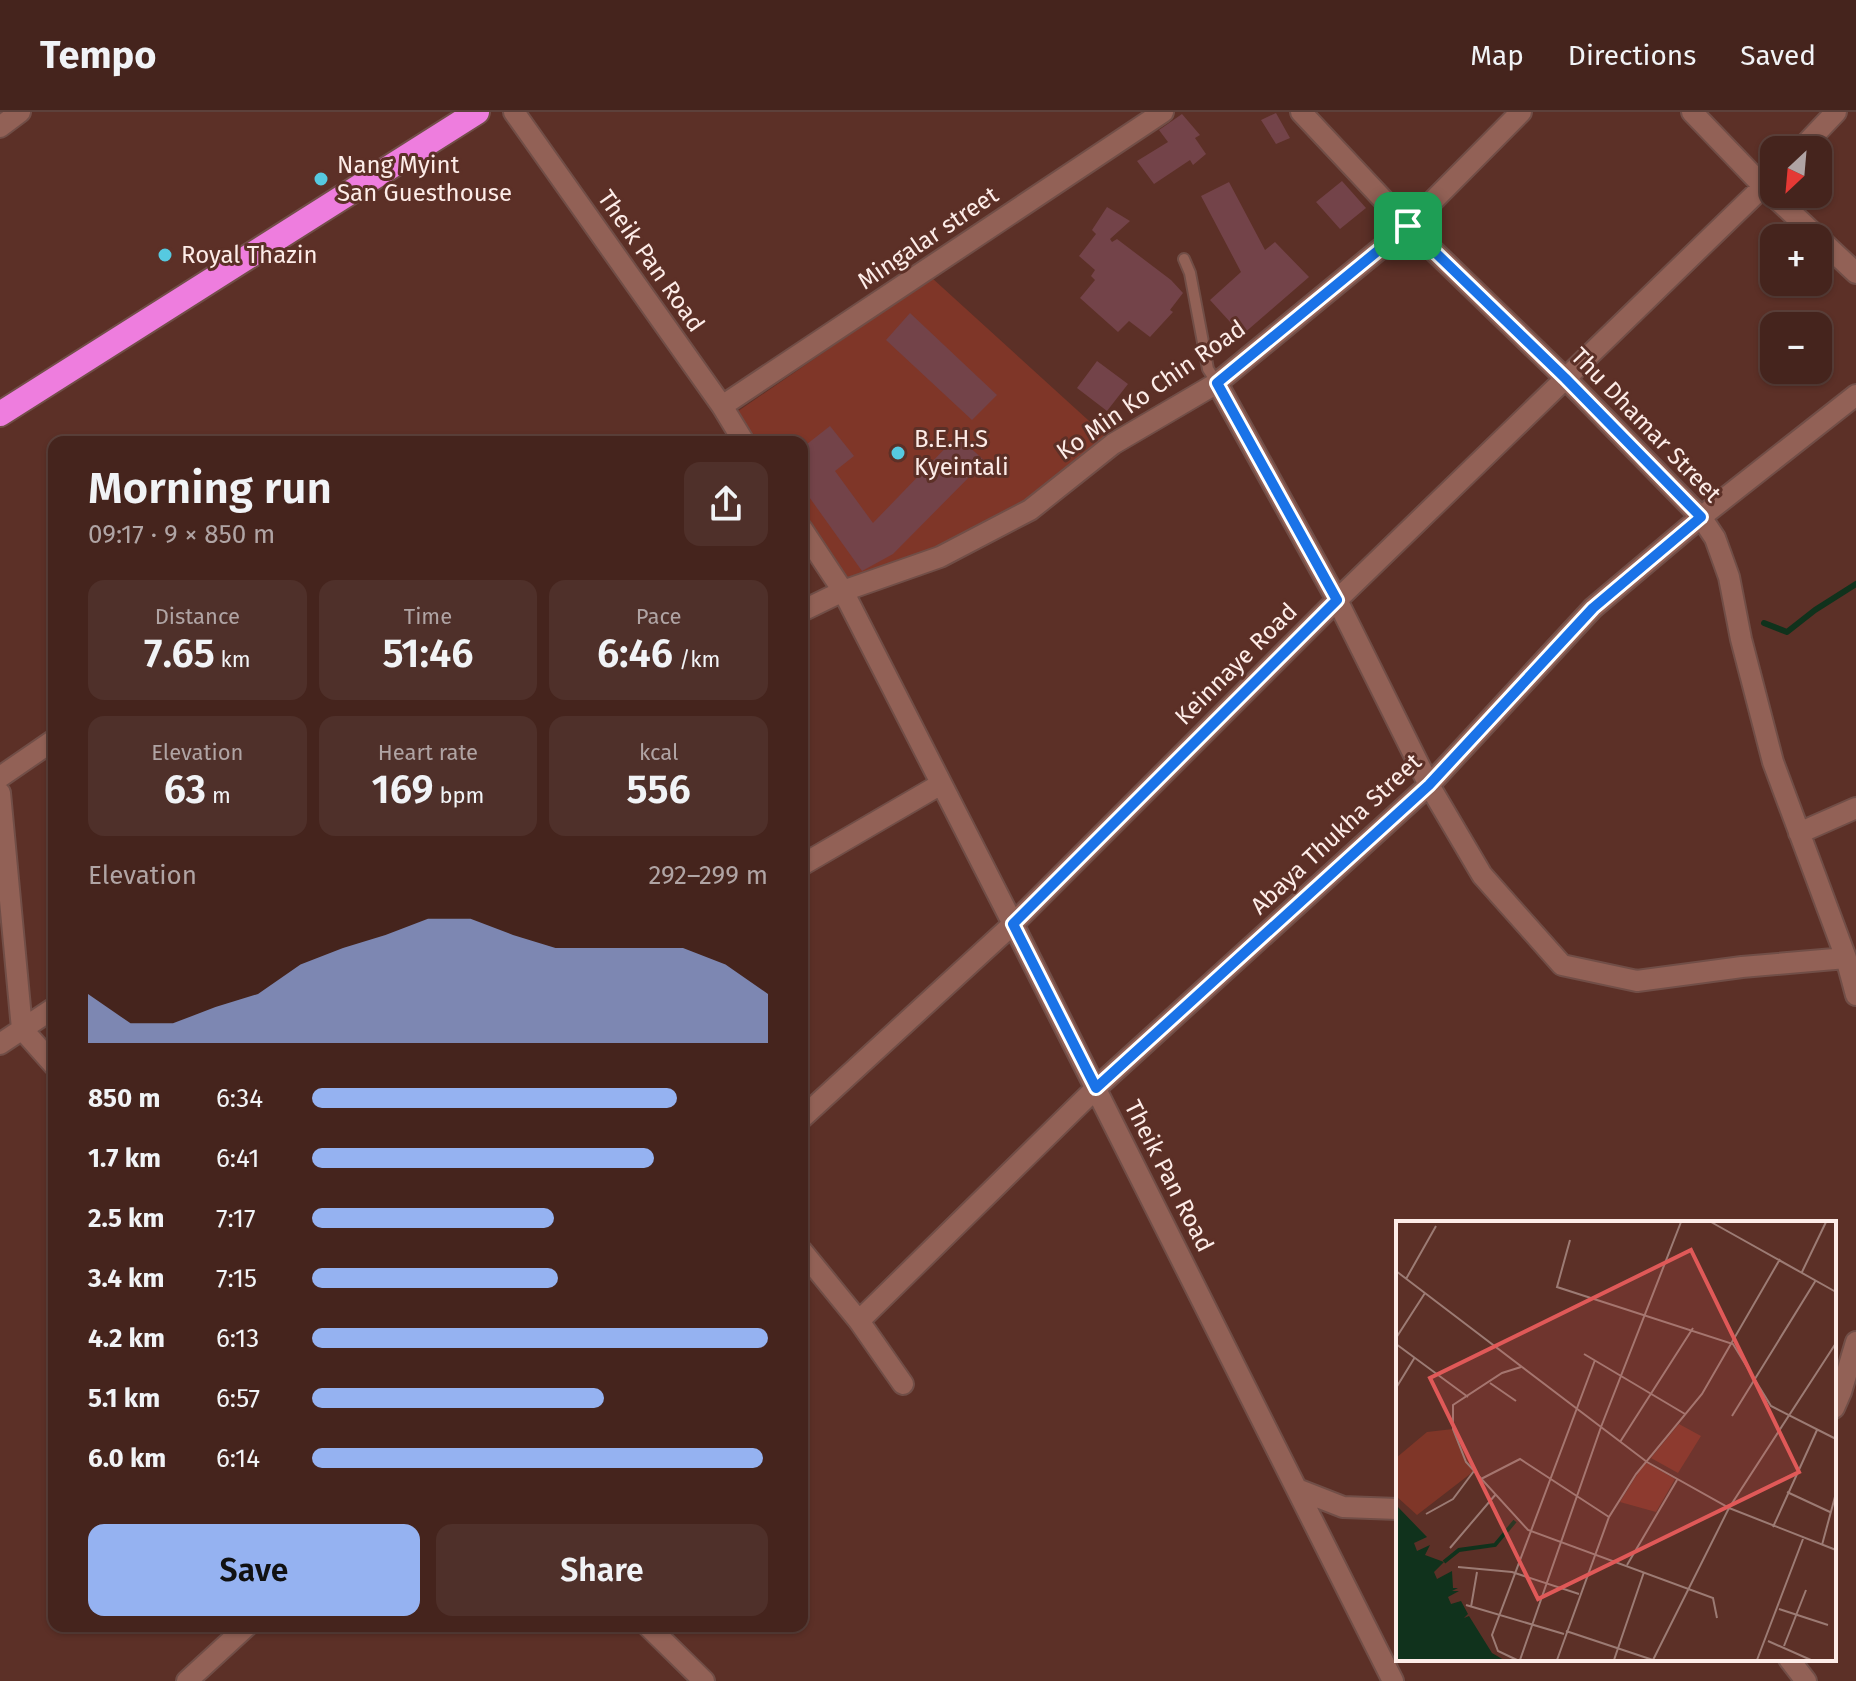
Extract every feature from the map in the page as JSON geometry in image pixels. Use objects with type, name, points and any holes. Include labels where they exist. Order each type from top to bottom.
[{"type":"highway","points":[[0,414],[477,112]]},
{"type":"street","points":[[0,127],[20,112]]},
{"type":"street","name":"Theik Pan Road","points":[[514,112],[740,436]]},
{"type":"street","name":"Mingalar street","points":[[722,406],[1163,112]]},
{"type":"street","name":"Thu Dhamar Street","points":[[1301,112],[1408,226],[1565,378],[1701,517],[1715,538],[1729,577],[1741,639],[1773,762],[1846,958],[1856,995]]},
{"type":"street","name":"Ko Min Ko Chin Road","points":[[808,608],[843,591],[940,557],[1030,510],[1113,444],[1217,383],[1408,226],[1521,112]]},
{"type":"street","points":[[1692,112],[1760,174]]},
{"type":"street","points":[[1813,136],[1836,112]]},
{"type":"street","name":"Keinnaye Road","points":[[808,1112],[1013,924],[1337,600],[1760,191]]},
{"type":"street","points":[[1794,208],[1856,273]]},
{"type":"street","points":[[1217,383],[1337,600],[1429,785],[1482,875],[1562,965],[1637,981],[1742,967],[1846,958]]},
{"type":"street","name":"Abaya Thukha Street","points":[[859,1321],[1096,1088],[1429,785],[1593,608],[1701,517],[1856,395]]},
{"type":"street","name":"Theik Pan Road","points":[[808,538],[843,591],[1393,1681]]},
{"type":"street","points":[[0,777],[48,744]]},
{"type":"street","points":[[808,862],[941,784]]},
{"type":"street","points":[[0,793],[22,1029],[48,1058]]},
{"type":"street","points":[[1799,833],[1856,808]]},
{"type":"street","points":[[0,1044],[48,1012]]},
{"type":"street","points":[[808,1258],[859,1321],[903,1384]]},
{"type":"street","points":[[1836,1403],[1856,1342]]},
{"type":"street","points":[[1297,1489],[1343,1507],[1396,1509]]},
{"type":"street","points":[[187,1681],[240,1632]]},
{"type":"street","points":[[654,1632],[704,1681]]},
{"type":"street","points":[[1791,1661],[1806,1681]]},
{"type":"lane","points":[[1184,259],[1190,273],[1208,369],[1217,383]]},
{"type":"shaded area","points":[[932,278],[1110,440],[1030,510],[856,595],[808,527],[808,436],[745,436],[731,416]]},
{"type":"building","points":[[1276,113],[1290,138],[1276,144],[1261,120]]},
{"type":"building","points":[[1182,114],[1200,135],[1195,138],[1206,154],[1193,165],[1190,160],[1154,184],[1137,161],[1168,142],[1159,130]]},
{"type":"building","points":[[1342,181],[1366,208],[1340,229],[1316,202]]},
{"type":"building","points":[[1229,182],[1265,250],[1275,242],[1309,277],[1242,335],[1210,300],[1241,272],[1201,196]]},
{"type":"building","points":[[1107,207],[1130,221],[1110,239],[1112,242],[1117,239],[1171,280],[1183,293],[1170,310],[1173,312],[1150,337],[1129,321],[1118,332],[1080,298],[1095,280],[1091,276],[1095,270],[1079,256],[1096,234],[1092,230]]},
{"type":"building","points":[[910,313],[997,395],[972,420],[886,340]]},
{"type":"building","points":[[1097,361],[1128,384],[1107,411],[1077,388]]},
{"type":"building","points":[[830,426],[854,456],[835,471],[873,523],[957,436],[985,461],[893,554],[862,571],[808,495],[808,443]]},
{"type":"waterway","points":[[1764,623],[1787,632],[1856,584]]},
{"type":"place","name":"Nang Myint San Guesthouse","points":[[321,179]]},
{"type":"place","name":"Royal Thazin","points":[[165,255]]},
{"type":"place","name":"B.E.H.S Kyeintali","points":[[898,453]]},
{"type":"route","points":[[1408,226],[1565,378],[1701,517],[1593,608],[1429,785],[1096,1088],[1013,924],[1337,600],[1217,383],[1408,226]]}]
